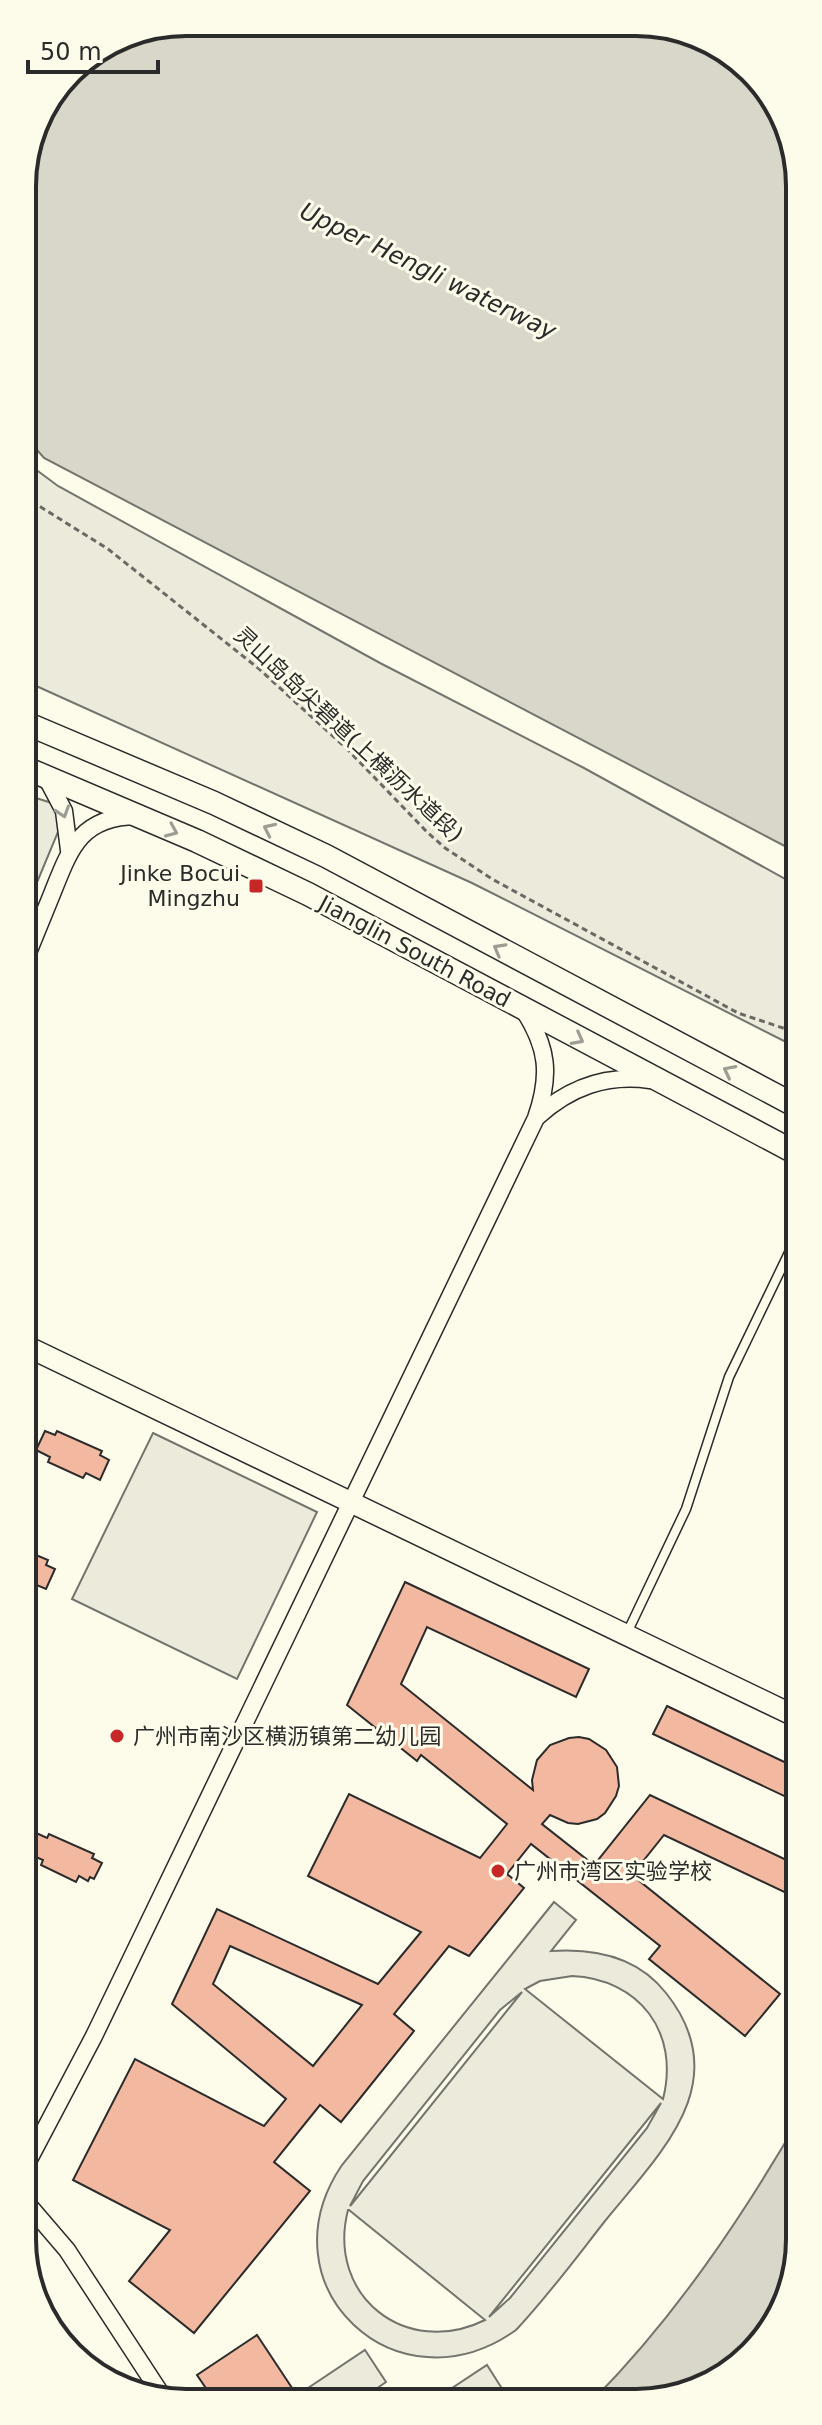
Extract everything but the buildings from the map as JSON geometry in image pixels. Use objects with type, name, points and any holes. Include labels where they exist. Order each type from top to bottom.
[{"type":"main road","name":"Jianglin South Road","points":[[36,728],[214,803],[326,856],[786,1101]]},
{"type":"main road","name":"Jianglin South Road","points":[[36,773],[308,894],[786,1148]]},
{"type":"street","points":[[46,777],[64,811],[69,850]]},
{"type":"street","points":[[36,932],[69,850],[91,827],[121,816],[137,816]]},
{"type":"street","points":[[36,2146],[94,2036],[536,1118],[543,1096],[545,1062],[536,1028],[523,1009]]},
{"type":"street","points":[[536,1118],[556,1100],[579,1087],[605,1080],[632,1078],[659,1082]]},
{"type":"street","points":[[36,1351],[786,1712]]},
{"type":"street","points":[[36,2214],[67,2250],[156,2386]]},
{"type":"lane","points":[[626,1635],[686,1509],[729,1377],[786,1259]]},
{"type":"path","name":"灵山岛岛尖碧道(上横沥水道段)","points":[[36,504],[108,549],[258,668],[347,749],[445,848],[492,879],[738,1013],[786,1029]]},
{"type":"shaded area","points":[[36,470],[58,486],[380,663],[584,768],[786,879],[786,1042],[472,883],[36,686]]},
{"type":"shaded area","points":[[36,798],[68,808],[36,885]]},
{"type":"shaded area","points":[[153,1433],[317,1512],[237,1679],[72,1599]]},
{"type":"shaded area","points":[[554,1902],[576,1920],[551,1951],[599,1953],[629,1963],[666,1993],[686,2026],[694,2057],[692,2086],[683,2115],[667,2142],[562,2277],[516,2330],[471,2352],[427,2357],[387,2347],[354,2325],[330,2293],[318,2254],[321,2210],[342,2165]],"holes":[[[572,1976],[596,1979],[617,1987],[635,1999],[659,2031],[665,2052],[667,2075],[663,2099],[525,1989],[540,1981]],[[522,1992],[350,2206],[363,2181],[500,2010]],[[661,2103],[647,2128],[510,2298],[489,2317]],[[349,2210],[485,2320],[456,2330],[427,2331],[401,2325],[379,2312],[361,2293],[349,2269],[344,2241]]]},
{"type":"shaded area","points":[[365,2350],[386,2382],[376,2389],[308,2388]]},
{"type":"shaded area","points":[[487,2365],[502,2389],[451,2389]]},
{"type":"water","name":"Upper Hengli waterway","points":[[176,36],[636,36],[665,39],[702,51],[727,67],[755,95],[771,120],[785,166],[786,847],[44,458],[36,449],[36,176],[39,157],[51,120],[67,95],[87,73],[111,56],[138,44]]},
{"type":"water","points":[[786,2140],[785,2259],[775,2296],[749,2338],[711,2369],[684,2381],[656,2388],[603,2389],[679,2301],[754,2193]]},
{"type":"place","name":"Jinke Bocui Mingzhu","points":[[256,886]]},
{"type":"place","name":"广州市南沙区横沥镇第二幼儿园","points":[[117,1736]]},
{"type":"place","name":"广州市湾区实验学校","points":[[498,1871]]}]
